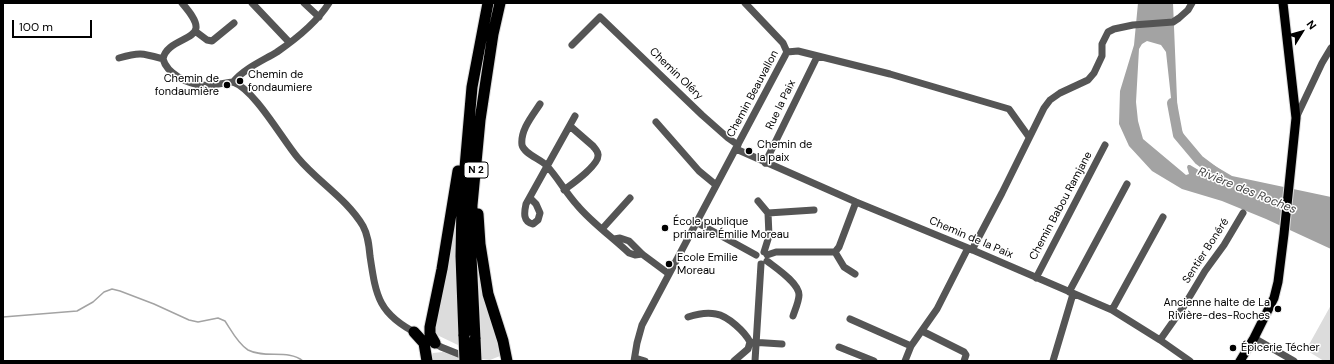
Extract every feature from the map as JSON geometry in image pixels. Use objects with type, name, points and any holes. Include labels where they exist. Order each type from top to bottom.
[{"type":"highway","name":"N 2","points":[[465,361],[461,226],[472,87],[488,3]]},
{"type":"highway","name":"N 2","points":[[476,361],[471,228],[480,120],[493,34],[500,3]]},
{"type":"highway","points":[[428,361],[431,352],[438,345],[430,334],[430,327],[442,269],[472,87]]},
{"type":"highway","points":[[480,120],[478,216],[480,244],[488,294],[503,341],[504,358]]},
{"type":"highway","points":[[414,332],[425,330],[431,321]]},
{"type":"highway","points":[[414,332],[424,343],[428,361]]},
{"type":"main road","points":[[1240,361],[1254,338],[1274,298],[1278,282],[1284,234],[1296,118],[1283,3]]},
{"type":"street","points":[[252,3],[289,42]]},
{"type":"street","points":[[304,3],[319,18]]},
{"type":"street","points":[[233,82],[240,74],[278,51],[319,18],[329,3]]},
{"type":"street","points":[[745,3],[783,43],[787,52]]},
{"type":"street","points":[[905,361],[911,346],[937,309],[1002,193],[1029,137],[1044,108],[1050,100],[1060,93],[1088,80],[1094,73],[1102,56],[1102,44],[1108,32],[1114,29],[1134,25],[1173,22],[1188,10],[1192,3]]},
{"type":"street","points":[[184,4],[196,27],[195,32],[166,51],[163,59],[171,73],[192,83],[201,85],[233,82],[238,83],[250,94],[300,160],[345,204],[359,220],[367,237],[375,290],[380,302],[392,317],[414,332],[438,345],[476,361]]},
{"type":"street","name":"Chemin Oléry","points":[[572,44],[600,17],[737,147]]},
{"type":"street","points":[[195,32],[207,40],[212,41],[234,23]]},
{"type":"street","points":[[1296,118],[1322,63],[1331,48]]},
{"type":"street","name":"Chemin Beauvallon","points":[[634,359],[636,343],[642,325],[787,52],[798,51],[890,74],[1009,109],[1029,137]]},
{"type":"street","points":[[119,58],[140,53],[163,59]]},
{"type":"street","name":"Rue la Paix","points":[[765,163],[817,56]]},
{"type":"street","points":[[540,104],[526,124],[522,145],[527,152],[548,166],[564,190],[602,229],[614,239],[620,238],[629,241],[642,254],[669,274]]},
{"type":"street","points":[[530,198],[575,116]]},
{"type":"street","points":[[656,122],[699,171],[716,185]]},
{"type":"street","points":[[564,190],[582,176],[598,157],[598,153],[593,146],[570,126]]},
{"type":"street","name":"Chemin Babou Ramjane","points":[[1036,278],[1105,145]]},
{"type":"street","name":"Chemin de la Paix","points":[[737,147],[765,163],[1112,310],[1190,361]]},
{"type":"street","points":[[1053,361],[1071,293],[1128,184]]},
{"type":"street","points":[[602,229],[630,198]]},
{"type":"street","points":[[755,361],[753,343],[769,236],[768,213],[758,201]]},
{"type":"street","points":[[835,252],[839,247],[856,202]]},
{"type":"street","points":[[768,213],[814,210]]},
{"type":"street","name":"Sentier Bonéré","points":[[1160,340],[1184,306],[1243,213]]},
{"type":"street","points":[[1112,310],[1163,218]]},
{"type":"street","points":[[696,222],[756,256],[758,263],[776,252],[835,252]]},
{"type":"street","points":[[835,252],[844,267],[855,274]]},
{"type":"street","points":[[765,258],[794,283],[798,289],[799,295],[793,316]]},
{"type":"street","points":[[688,317],[703,313],[718,314],[736,325],[753,343],[782,344]]},
{"type":"street","points":[[850,319],[911,346]]},
{"type":"street","points":[[922,331],[964,352],[966,355],[964,361]]},
{"type":"street","points":[[1254,338],[1294,361]]},
{"type":"street","points":[[734,361],[753,343]]},
{"type":"street","points":[[839,347],[874,361]]},
{"type":"street","points":[[634,359],[645,361]]},
{"type":"shaded area","points":[[455,213],[458,213],[460,346],[435,334],[433,329],[454,235]]},
{"type":"shaded area","points":[[478,259],[501,350],[500,356],[490,360],[482,359]]},
{"type":"shaded area","points":[[1331,305],[1331,361],[1324,361],[1306,350]]},
{"type":"shaded area","points":[[443,352],[461,357],[461,361],[432,361],[431,359],[433,353]]},
{"type":"water","name":"Rivière des Roches","points":[[1138,3],[1173,3],[1178,123],[1188,143],[1205,160],[1232,176],[1331,197],[1331,249],[1266,219],[1222,201],[1182,189],[1152,171],[1129,146],[1119,124],[1120,91],[1134,45]],"holes":[[[1147,41],[1161,45],[1166,52],[1172,107],[1178,135],[1189,151],[1222,176],[1223,178],[1221,181],[1212,178],[1190,165],[1187,167],[1189,174],[1186,175],[1143,139],[1138,121],[1136,102],[1139,49],[1142,44]]]},
{"type":"waterway","name":"Rivière des Roches","points":[[1172,103],[1178,135],[1199,160],[1232,186]]},
{"type":"waterway","points":[[3,317],[77,311],[93,302],[104,292],[112,289],[154,304],[189,320],[198,322],[218,318],[225,321],[238,341],[248,350],[262,354],[290,355],[303,361]]},
{"type":"place","name":"Chemin de fondaumiere","points":[[240,81]]},
{"type":"place","name":"Chemin de fondaumière","points":[[227,85]]},
{"type":"place","name":"Chemin de la paix","points":[[749,151]]},
{"type":"place","name":"École publique primaire Émilie Moreau","points":[[665,228]]},
{"type":"place","name":"Ecole Emilie Moreau","points":[[669,264]]},
{"type":"place","name":"Ancienne halte de La Rivière-des-Roches","points":[[1278,309]]},
{"type":"place","name":"Épicerie Técher","points":[[1233,348]]}]
